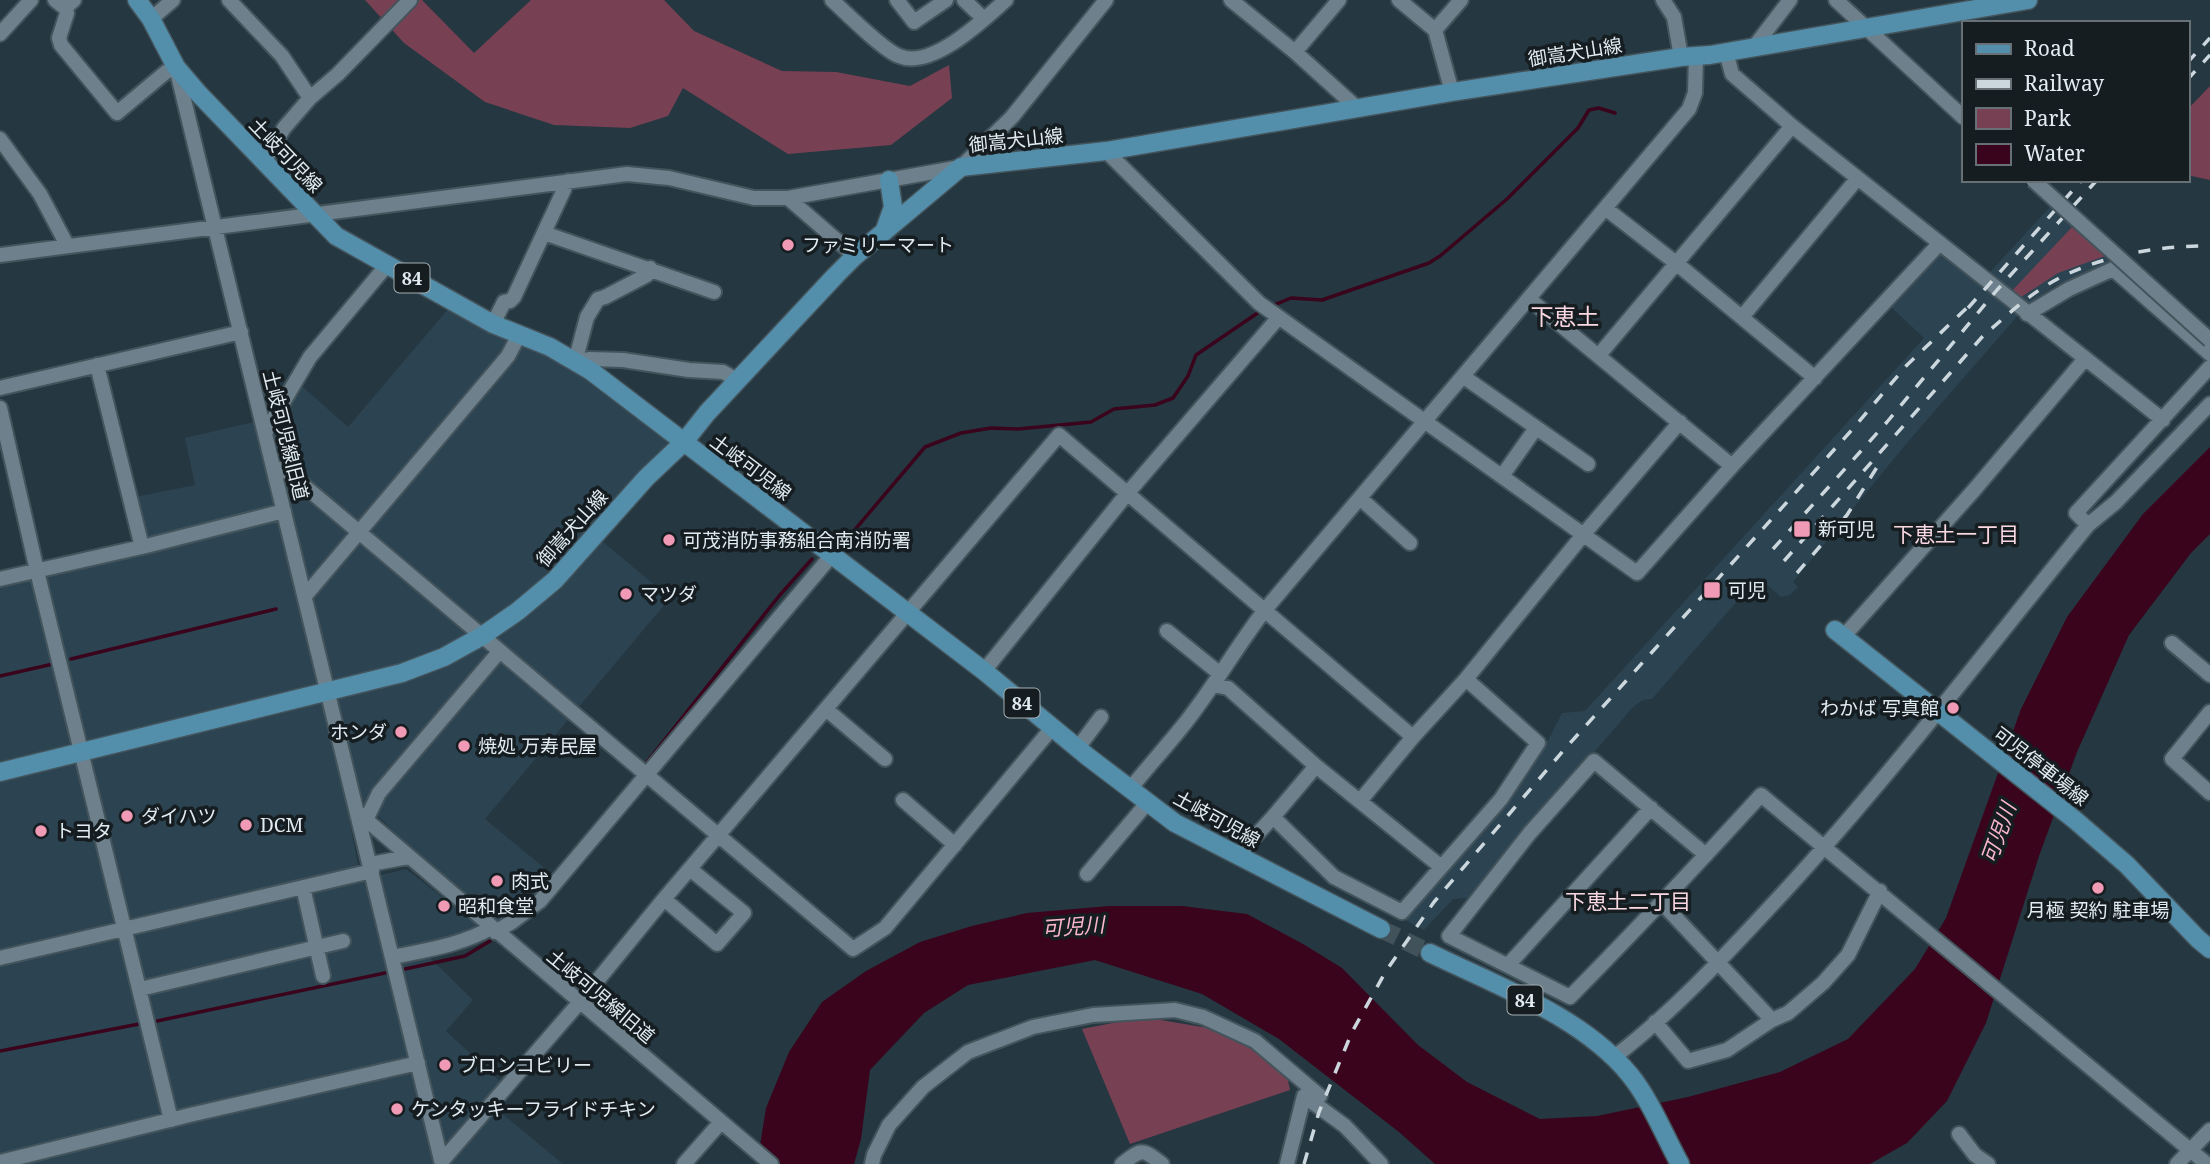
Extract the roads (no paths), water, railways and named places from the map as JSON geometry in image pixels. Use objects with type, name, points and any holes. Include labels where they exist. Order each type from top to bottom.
[{"type":"main road","name":"土岐可児線","points":[[136,0],[150,19],[176,67],[336,236],[493,324],[550,347],[591,371],[984,671],[1077,748],[1175,823],[1381,929]]},
{"type":"main road","name":"御嵩犬山線","points":[[0,772],[402,673],[444,657],[482,636],[555,580],[646,478],[684,442],[737,380],[855,256],[961,167],[1107,151],[1452,92],[1726,52],[2028,0]]},
{"type":"main road","points":[[884,232],[893,207],[889,180]]},
{"type":"main road","name":"可児停車場線","points":[[1839,633],[2075,820],[2127,865],[2210,949]]},
{"type":"main road","name":"84","points":[[1430,953],[1562,1018],[1613,1058],[1641,1090],[1680,1164]]},
{"type":"street","points":[[0,34],[31,0]]},
{"type":"street","points":[[150,19],[173,0]]},
{"type":"street","points":[[229,0],[282,56],[310,98]]},
{"type":"street","points":[[264,162],[284,128],[310,98],[338,74],[410,0]]},
{"type":"street","points":[[832,0],[898,56],[915,59],[931,55],[948,46],[1006,0]]},
{"type":"street","points":[[897,0],[914,22],[946,0]]},
{"type":"street","points":[[964,0],[984,19]]},
{"type":"street","points":[[0,255],[627,174],[669,178],[754,198],[788,198],[961,167],[1012,117],[1106,0]]},
{"type":"street","points":[[1231,0],[1295,52],[1357,108]]},
{"type":"street","points":[[1295,52],[1339,0]]},
{"type":"street","points":[[1399,0],[1435,30],[1452,92]]},
{"type":"street","points":[[1435,30],[1461,0]]},
{"type":"street","points":[[1130,789],[1182,727],[1264,611],[1689,109],[1695,93],[1688,57],[1674,17],[1662,0]]},
{"type":"street","points":[[1754,47],[1790,0]]},
{"type":"street","points":[[1836,0],[1962,116]]},
{"type":"street","points":[[65,3],[67,13],[59,38],[61,45],[117,113],[166,72],[176,67]]},
{"type":"street","points":[[1726,52],[1732,74],[1792,126],[2163,420]]},
{"type":"street","name":"土岐可児線旧道","points":[[176,67],[217,226],[327,691],[361,816],[442,1163]]},
{"type":"street","points":[[1598,355],[1792,126]]},
{"type":"street","points":[[0,139],[40,194],[67,246]]},
{"type":"street","points":[[1107,151],[1259,303],[1637,573],[1732,466],[1939,244]]},
{"type":"street","points":[[1742,317],[1857,178]]},
{"type":"street","points":[[493,324],[504,302],[514,297],[568,181]]},
{"type":"street","points":[[2035,182],[2210,340]]},
{"type":"street","points":[[788,198],[855,256]]},
{"type":"street","points":[[1605,208],[1676,262],[1815,378]]},
{"type":"street","points":[[544,233],[714,292]]},
{"type":"street","points":[[265,433],[310,357],[387,265]]},
{"type":"street","points":[[650,268],[647,275],[598,299],[587,317],[575,362],[589,359],[623,360],[723,372],[737,380]]},
{"type":"street","points":[[2027,314],[2069,289],[2113,269],[2210,354]]},
{"type":"street","points":[[1529,299],[1732,466]]},
{"type":"street","points":[[984,671],[1126,495],[1279,317]]},
{"type":"street","points":[[0,388],[241,331]]},
{"type":"street","points":[[305,596],[508,356],[519,334]]},
{"type":"street","points":[[1839,633],[1975,489],[2084,360]]},
{"type":"street","points":[[97,365],[142,547]]},
{"type":"street","points":[[2088,525],[2076,513],[2210,367]]},
{"type":"street","points":[[1464,377],[1588,464]]},
{"type":"street","points":[[1613,1058],[1718,964],[1825,846],[2088,525],[2116,502],[2210,404]]},
{"type":"street","points":[[0,408],[171,1120]]},
{"type":"street","points":[[1360,801],[1413,737],[1466,680],[1583,534],[1680,422]]},
{"type":"street","points":[[1502,476],[1536,428]]},
{"type":"street","points":[[442,1163],[1059,435],[1126,495],[1413,737]]},
{"type":"street","points":[[274,467],[289,473],[853,949],[885,928],[1052,728]]},
{"type":"street","points":[[1361,499],[1410,543]]},
{"type":"street","points":[[0,579],[284,511]]},
{"type":"street","points":[[393,957],[477,937],[512,922],[540,901],[832,555]]},
{"type":"street","points":[[1167,631],[1216,679],[1316,766],[1440,866]]},
{"type":"street","points":[[2172,643],[2210,675]]},
{"type":"street","points":[[361,816],[499,652]]},
{"type":"street","points":[[1273,817],[1334,877],[1402,912],[1501,799],[1538,743],[1466,680]]},
{"type":"street","points":[[827,710],[885,759]]},
{"type":"street","points":[[2210,712],[2172,759],[2210,793]]},
{"type":"street","points":[[1077,748],[1101,717]]},
{"type":"street","points":[[1706,855],[1594,761],[1529,834],[1449,936],[1570,997],[1662,904],[1761,795],[2207,1164]]},
{"type":"street","points":[[1238,855],[1316,766]]},
{"type":"street","points":[[903,800],[955,845]]},
{"type":"street","points":[[1087,874],[1148,802]]},
{"type":"street","points":[[1509,964],[1651,808]]},
{"type":"street","name":"土岐可児線旧道","points":[[361,816],[771,1164]]},
{"type":"street","points":[[0,958],[303,887],[408,857]]},
{"type":"street","points":[[664,900],[717,944],[744,913],[690,869]]},
{"type":"street","points":[[303,887],[323,976]]},
{"type":"street","points":[[1655,1022],[1688,1061],[1727,1050],[1772,1020],[1788,1013],[1823,983],[1848,955],[1880,891]]},
{"type":"street","points":[[1662,904],[1772,1020]]},
{"type":"street","points":[[140,989],[343,940]]},
{"type":"street","points":[[872,1164],[889,1125],[923,1087],[968,1052],[1033,1027],[1093,1015],[1175,1010],[1203,1017],[1255,1041],[1320,1096]]},
{"type":"street","points":[[0,1162],[418,1063]]},
{"type":"street","points":[[1287,1164],[1304,1096],[1345,1126],[1381,1164]]},
{"type":"street","points":[[684,1164],[725,1126]]},
{"type":"street","points":[[2177,1164],[2210,1130]]},
{"type":"street","points":[[1959,1135],[1975,1155],[1989,1164]]},
{"type":"street","points":[[1122,1164],[1140,1151],[1146,1151],[1162,1164]]},
{"type":"water","name":"可児川","points":[[2210,447],[2210,534],[2191,553],[2129,635],[2077,752],[2039,856],[1986,1023],[1947,1101],[1907,1143],[1870,1164],[1435,1164],[1399,1132],[1279,1039],[1202,994],[1095,960],[968,985],[924,1013],[870,1070],[861,1139],[854,1164],[757,1164],[766,1108],[789,1052],[822,1002],[866,971],[920,942],[1027,913],[1109,906],[1182,906],[1247,914],[1342,968],[1418,1045],[1467,1082],[1540,1119],[1597,1116],[1688,1097],[1780,1072],[1848,1039],[1915,969],[1946,918],[2021,709],[2067,617],[2143,514]]},
{"type":"waterway","points":[[1269,307],[1291,298],[1322,300],[1429,263],[1507,199],[1578,128],[1589,110],[1599,108],[1615,113]]},
{"type":"waterway","points":[[847,539],[925,447],[961,433],[991,428],[1018,429],[1091,422],[1114,409],[1155,405],[1173,398],[1188,376],[1196,355],[1262,310]]},
{"type":"waterway","points":[[644,766],[779,596],[812,559]]},
{"type":"waterway","points":[[71,659],[276,609]]},
{"type":"waterway","points":[[0,676],[53,664]]},
{"type":"waterway","points":[[405,969],[465,956],[490,941]]},
{"type":"waterway","points":[[157,1021],[385,973]]},
{"type":"waterway","points":[[0,1051],[139,1024]]},
{"type":"tunnel","points":[[1381,929],[1430,953]]},
{"type":"railway","points":[[2189,61],[2210,38]]},
{"type":"railway","points":[[2189,78],[2210,55]]},
{"type":"railway","points":[[1968,308],[2080,182]]},
{"type":"railway","points":[[1773,549],[1887,422],[1997,290],[2095,182]]},
{"type":"railway","points":[[1784,561],[1983,336],[2030,296],[2065,275],[2105,260],[2169,248],[2210,246]]},
{"type":"railway","points":[[1304,1164],[1319,1112],[1352,1032],[1386,971],[1434,902],[1563,751],[1907,365],[1974,301]]},
{"type":"railway","points":[[1797,573],[1847,515],[1879,464]]},
{"type":"place","name":"ファミリーマート","points":[[788,245]]},
{"type":"place","name":"新可児","points":[[1802,529]]},
{"type":"place","name":"可茂消防事務組合南消防署","points":[[669,540]]},
{"type":"place","name":"可児","points":[[1712,590]]},
{"type":"place","name":"マツダ","points":[[626,594]]},
{"type":"place","name":"わかば 写真館","points":[[1953,708]]},
{"type":"place","name":"ホンダ","points":[[401,732]]},
{"type":"place","name":"焼処 万寿民屋","points":[[464,746]]},
{"type":"place","name":"ダイハツ","points":[[127,816]]},
{"type":"place","name":"DCM","points":[[246,825]]},
{"type":"place","name":"トヨタ","points":[[41,831]]},
{"type":"place","name":"肉式","points":[[497,881]]},
{"type":"place","name":"月極 契約 駐車場","points":[[2098,888]]},
{"type":"place","name":"昭和食堂","points":[[444,906]]},
{"type":"place","name":"ブロンコビリー","points":[[445,1065]]},
{"type":"place","name":"ケンタッキーフライドチキン","points":[[397,1109]]},
{"type":"district","name":"下恵土","points":[[1565,316]]},
{"type":"district","name":"下恵土一丁目","points":[[1956,534]]},
{"type":"district","name":"下恵土二丁目","points":[[1628,901]]}]
